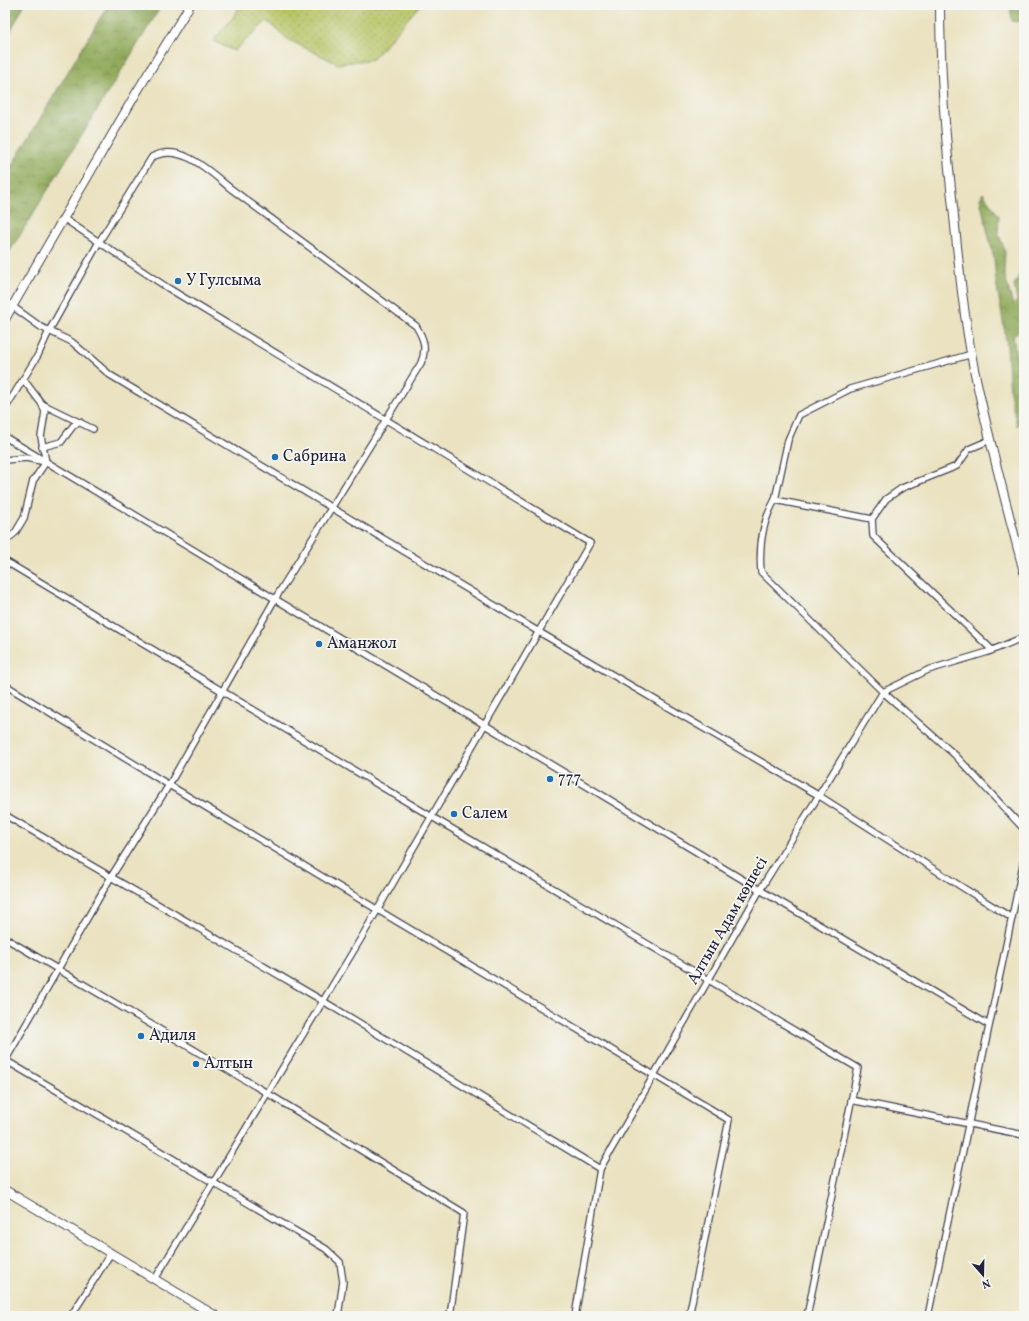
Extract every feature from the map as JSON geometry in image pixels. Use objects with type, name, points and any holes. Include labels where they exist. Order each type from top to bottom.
[{"type":"main road","points":[[5,319],[63,218],[190,5]]},
{"type":"main road","points":[[940,5],[940,52],[950,179],[961,287],[972,354],[990,440],[1024,572]]},
{"type":"main road","points":[[5,1190],[216,1316]]},
{"type":"street","points":[[5,409],[38,355],[49,331],[98,242],[152,157],[161,153],[176,153],[200,164],[416,326],[424,340],[425,354],[421,363],[388,420],[331,508],[275,599],[169,785],[111,877],[5,1061],[326,1249],[340,1262],[343,1282],[338,1316]]},
{"type":"street","points":[[63,218],[168,288],[388,420],[590,544],[378,910],[155,1279]]},
{"type":"street","points":[[12,306],[49,331],[72,342],[110,375],[539,632],[818,795],[965,890],[1012,918]]},
{"type":"street","points":[[972,354],[850,389],[799,414],[788,440],[774,500],[766,514],[759,556],[761,572],[883,692],[955,755],[1024,829]]},
{"type":"street","points":[[5,541],[14,533],[24,518],[33,481],[46,462],[41,437],[45,412],[42,404],[23,379]]},
{"type":"street","points":[[42,404],[94,429]]},
{"type":"street","points":[[42,447],[62,442],[73,426],[80,422]]},
{"type":"street","points":[[5,437],[760,890],[989,1024]]},
{"type":"street","points":[[990,440],[969,449],[957,466],[902,488],[886,499],[872,519],[873,536],[992,650]]},
{"type":"street","points":[[5,460],[26,458],[46,462]]},
{"type":"street","points":[[774,500],[872,519]]},
{"type":"street","points":[[5,561],[858,1068],[807,1316]]},
{"type":"street","points":[[883,692],[928,670],[992,650],[1024,637]]},
{"type":"street","points":[[5,685],[169,785],[729,1120],[688,1316]]},
{"type":"street","name":"Алтын Адам көшесі","points":[[575,1316],[600,1169],[760,890],[883,692]]},
{"type":"street","points":[[5,815],[323,1001],[600,1169]]},
{"type":"street","points":[[928,1316],[1024,860]]},
{"type":"street","points":[[5,938],[267,1093],[464,1213],[450,1316]]},
{"type":"street","points":[[851,1100],[1024,1135]]},
{"type":"street","points":[[71,1316],[111,1253]]},
{"type":"green space","points":[[5,5],[24,5],[5,42]]},
{"type":"green space","points":[[108,5],[162,5],[5,259],[5,177]]},
{"type":"green space","points":[[240,5],[420,5],[373,59],[338,64],[289,40],[267,21],[234,51],[213,41],[234,16]]},
{"type":"green space","points":[[1010,5],[1024,5],[1024,22],[1012,21]]},
{"type":"green space","points":[[983,193],[999,216],[998,232],[1005,251],[1004,273],[1013,305],[1017,301],[1014,285],[1021,272],[1024,273],[1024,327],[1013,336],[1022,392],[1022,422],[1017,426],[1010,393],[1007,345],[996,281],[994,259],[980,199]]},
{"type":"place","name":"У Гулсыма","points":[[178,281]]},
{"type":"place","name":"Сабрина","points":[[275,457]]},
{"type":"place","name":"Аманжол","points":[[319,644]]},
{"type":"place","name":"777","points":[[550,779]]},
{"type":"place","name":"Салем","points":[[454,814]]},
{"type":"place","name":"Адиля","points":[[141,1036]]},
{"type":"place","name":"Алтын","points":[[196,1064]]}]
